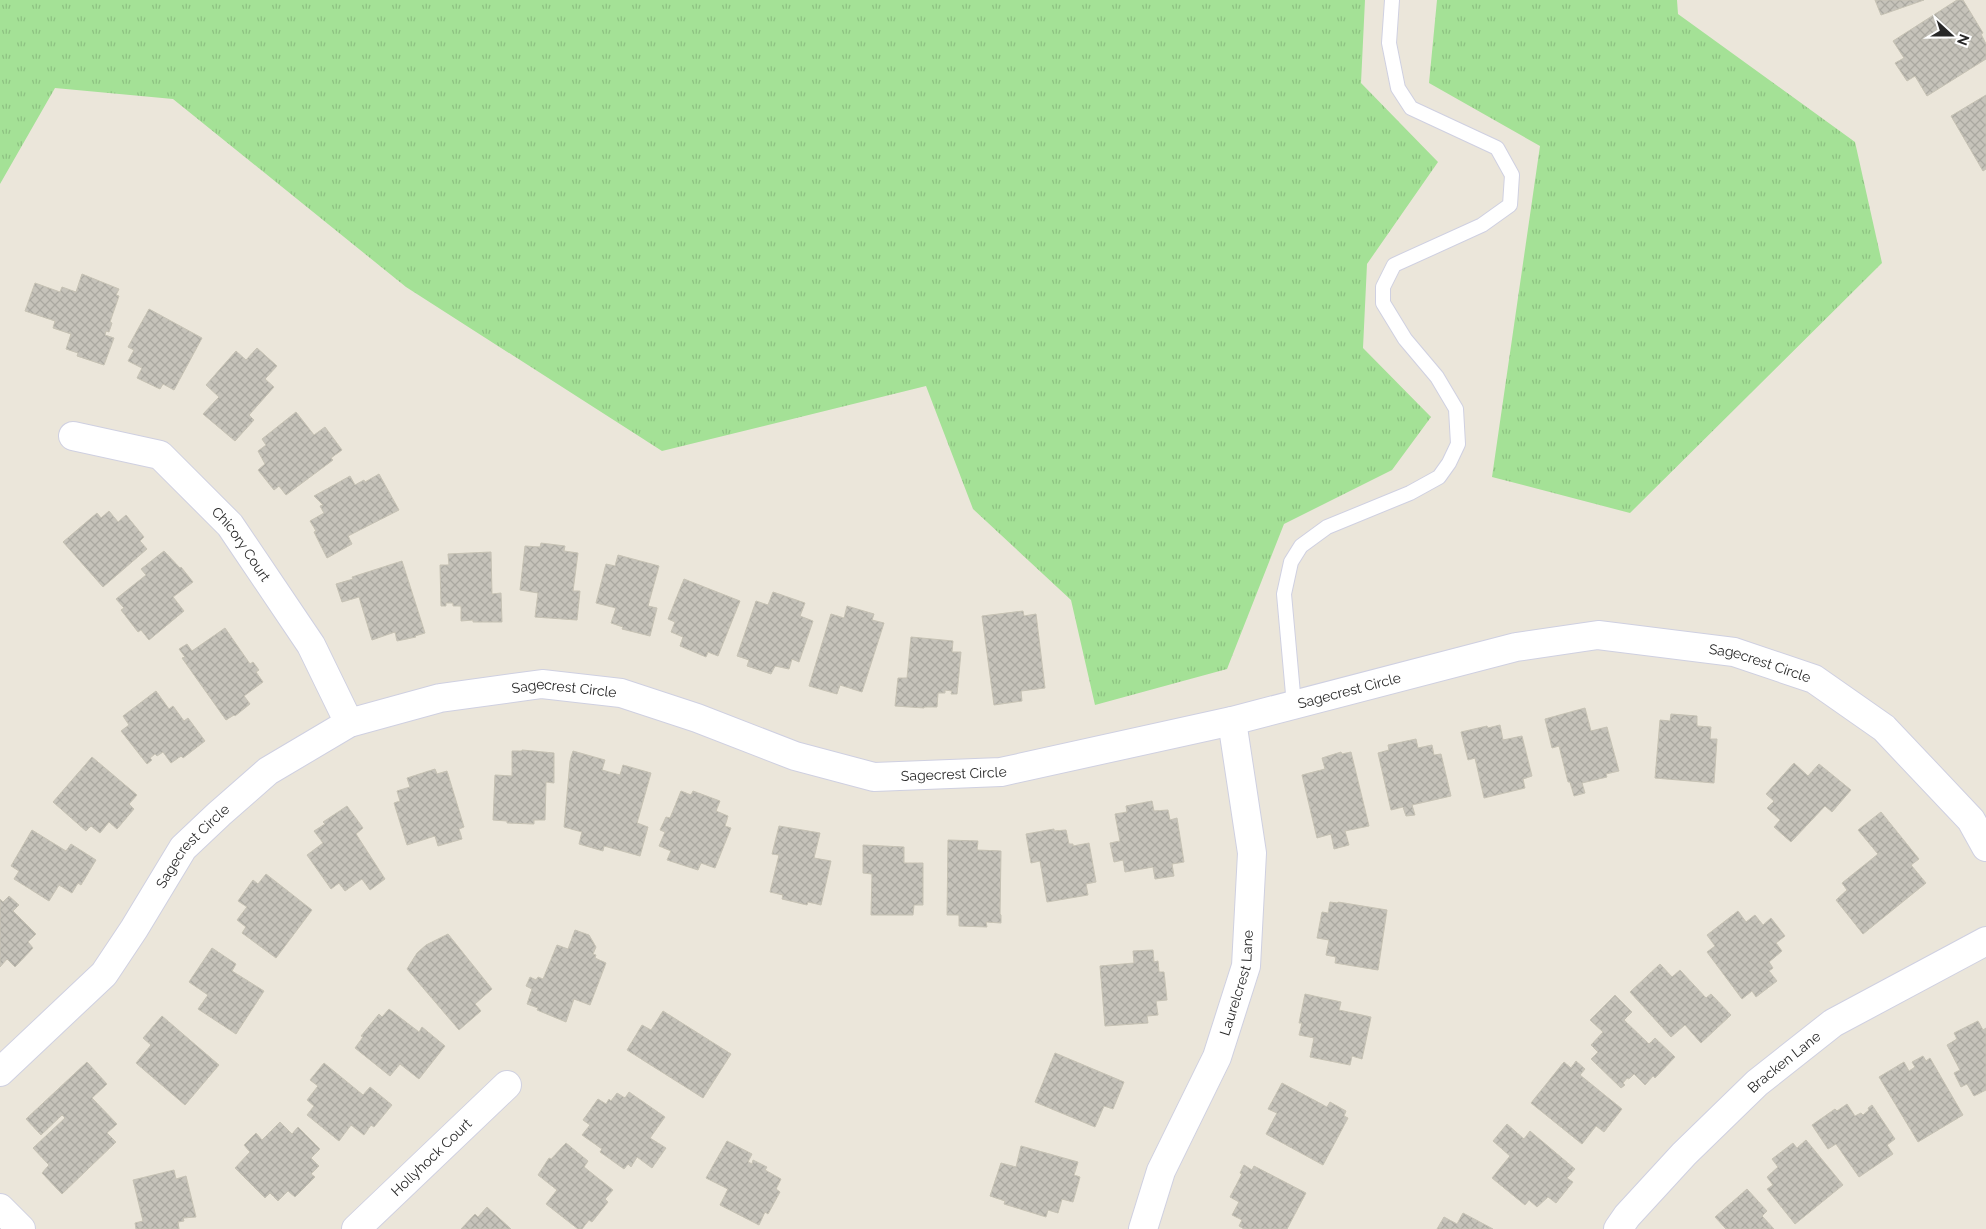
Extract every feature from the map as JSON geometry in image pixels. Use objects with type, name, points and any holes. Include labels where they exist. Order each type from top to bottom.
[{"type":"street","name":"Chicory Court","points":[[74,436],[160,455],[230,525],[311,645],[349,723]]},
{"type":"street","name":"Sagecrest Circle","points":[[0,1072],[104,974],[134,929],[183,848],[268,771],[349,723],[440,698],[542,684],[621,693],[697,718],[795,756],[874,777],[1001,772],[1232,721],[1516,647],[1598,635],[1734,652],[1814,679],[1884,728],[1971,820],[1986,847]]},
{"type":"street","name":"Laurelcrest Lane","points":[[1143,1229],[1161,1171],[1217,1057],[1246,966],[1252,853],[1232,721]]},
{"type":"street","name":"Bracken Lane","points":[[1618,1229],[1627,1216],[1684,1154],[1757,1083],[1833,1023],[1986,941]]},
{"type":"street","name":"Hollyhock Court","points":[[356,1229],[507,1085]]},
{"type":"street","points":[[0,1208],[21,1229]]},
{"type":"lane","points":[[1294,705],[1284,594],[1291,562],[1301,546],[1326,528],[1410,493],[1439,477],[1450,463],[1458,444],[1456,409],[1437,376],[1405,339],[1383,303],[1384,287],[1394,264],[1482,225],[1510,205],[1512,175],[1497,148],[1410,108],[1398,88],[1389,43],[1392,0]]},
{"type":"green space","points":[[0,0],[1365,0],[1361,83],[1438,162],[1367,264],[1363,348],[1431,417],[1392,470],[1284,524],[1227,669],[1095,705],[1071,600],[973,509],[926,386],[662,451],[406,287],[173,99],[55,88],[0,184]]},
{"type":"green space","points":[[1437,0],[1677,0],[1678,14],[1855,142],[1882,263],[1630,513],[1492,477],[1540,146],[1429,83]]},
{"type":"building","points":[[1875,0],[1924,0],[1881,15]]},
{"type":"building","points":[[1957,0],[1963,0],[1983,33],[1981,34],[1986,44],[1986,59],[1927,96],[1915,76],[1907,81],[1895,63],[1904,58],[1893,41]]},
{"type":"building","points":[[1986,95],[1986,169],[1983,171],[1951,116]]},
{"type":"building","points":[[82,274],[119,289],[116,295],[119,296],[110,322],[112,323],[109,332],[106,331],[105,335],[114,338],[104,365],[77,356],[78,353],[66,349],[71,334],[53,328],[55,321],[25,311],[35,283],[60,292],[62,287],[76,292]]},
{"type":"building","points":[[149,309],[202,338],[174,390],[163,384],[160,389],[137,378],[142,368],[128,361],[134,350],[128,347]]},
{"type":"building","points":[[257,348],[277,366],[265,379],[274,387],[249,415],[254,420],[235,441],[203,414],[219,397],[206,385],[236,351],[246,360]]},
{"type":"building","points":[[296,412],[314,435],[325,427],[342,450],[331,458],[333,460],[286,495],[279,486],[274,490],[258,470],[265,464],[258,451],[266,445],[262,439]]},
{"type":"building","points":[[379,474],[399,510],[348,536],[352,544],[327,558],[310,521],[324,513],[320,506],[323,505],[314,496],[350,476],[355,485]]},
{"type":"building","points":[[109,511],[118,522],[126,515],[144,537],[140,541],[147,549],[103,587],[63,542],[97,513],[101,518]]},
{"type":"building","points":[[541,543],[565,546],[564,551],[578,553],[573,591],[580,591],[577,620],[535,617],[538,593],[520,590],[525,546],[540,547]]},
{"type":"building","points":[[164,551],[193,582],[173,597],[184,611],[149,640],[141,630],[138,632],[121,610],[124,608],[116,599],[146,575],[141,569]]},
{"type":"building","points":[[491,552],[492,594],[501,593],[502,622],[461,621],[461,606],[453,606],[453,603],[446,603],[446,606],[441,606],[440,565],[449,565],[448,554]]},
{"type":"building","points":[[618,555],[659,566],[648,606],[657,608],[650,636],[622,629],[623,627],[611,623],[616,608],[596,603],[606,564],[615,566]]},
{"type":"building","points":[[402,561],[425,633],[397,641],[395,632],[372,640],[359,597],[342,602],[336,584]]},
{"type":"building","points":[[684,579],[740,601],[718,656],[708,652],[706,657],[680,646],[683,637],[671,632],[675,622],[668,619]]},
{"type":"building","points":[[773,592],[805,603],[800,616],[813,621],[799,662],[792,659],[789,669],[775,666],[771,674],[747,666],[749,660],[737,656],[756,601],[768,605]]},
{"type":"building","points":[[847,606],[874,614],[872,620],[884,623],[862,692],[840,685],[837,694],[809,686],[831,614],[844,618]]},
{"type":"building","points":[[1023,611],[1024,616],[1036,614],[1045,688],[1021,691],[1022,701],[994,705],[982,616]]},
{"type":"building","points":[[225,628],[250,664],[253,662],[259,670],[256,672],[263,682],[244,696],[250,704],[235,716],[226,720],[182,658],[185,657],[179,649],[187,644],[192,651]]},
{"type":"building","points":[[911,637],[953,641],[952,652],[961,652],[957,694],[951,694],[952,691],[945,690],[945,693],[938,693],[937,707],[895,706],[898,678],[907,678]]},
{"type":"building","points":[[156,691],[169,709],[173,706],[184,721],[188,718],[205,741],[183,758],[181,756],[171,763],[163,752],[157,756],[155,754],[147,764],[121,731],[129,725],[123,716]]},
{"type":"building","points":[[1585,708],[1591,731],[1607,727],[1619,771],[1606,774],[1607,777],[1582,783],[1585,793],[1574,796],[1570,782],[1568,782],[1559,746],[1552,748],[1545,719]]},
{"type":"building","points":[[1671,714],[1697,716],[1697,726],[1711,727],[1710,739],[1717,739],[1714,783],[1655,778],[1660,720],[1670,721]]},
{"type":"building","points":[[1500,725],[1503,740],[1522,736],[1532,776],[1523,779],[1525,788],[1484,798],[1475,758],[1468,760],[1461,732]]},
{"type":"building","points":[[1416,739],[1418,748],[1432,745],[1434,755],[1441,754],[1451,796],[1412,805],[1415,815],[1406,816],[1403,807],[1391,810],[1378,753],[1389,750],[1388,745]]},
{"type":"building","points":[[512,751],[554,753],[554,783],[546,782],[545,820],[534,820],[534,824],[507,823],[507,821],[493,820],[495,775],[512,776]]},
{"type":"building","points":[[573,751],[605,760],[602,770],[620,775],[623,765],[651,773],[637,823],[648,827],[640,856],[604,846],[603,851],[579,844],[582,832],[564,827],[570,761]]},
{"type":"building","points":[[1341,752],[1342,754],[1351,752],[1369,826],[1345,831],[1349,845],[1334,849],[1331,834],[1317,838],[1302,775],[1325,769],[1322,758]]},
{"type":"building","points":[[92,757],[137,795],[129,804],[134,809],[117,829],[109,822],[100,833],[91,826],[86,831],[53,802]]},
{"type":"building","points":[[1794,763],[1808,776],[1819,764],[1851,790],[1832,812],[1825,806],[1791,842],[1774,827],[1780,820],[1767,808],[1774,801],[1766,794]]},
{"type":"building","points":[[435,769],[437,774],[447,771],[464,827],[459,829],[462,839],[438,846],[435,836],[407,845],[394,803],[400,801],[397,791],[410,787],[407,778]]},
{"type":"building","points":[[681,791],[691,795],[693,791],[720,801],[716,811],[728,816],[725,826],[731,828],[715,868],[701,863],[698,870],[667,860],[671,851],[659,846],[665,832],[660,830],[666,817],[670,818]]},
{"type":"building","points":[[1152,801],[1154,811],[1168,810],[1170,820],[1177,818],[1184,862],[1172,864],[1174,876],[1155,879],[1153,867],[1125,872],[1123,860],[1114,862],[1110,843],[1120,841],[1115,814],[1127,812],[1126,806]]},
{"type":"building","points":[[347,806],[363,828],[356,834],[385,879],[370,890],[362,879],[345,891],[339,883],[331,889],[307,855],[323,843],[314,831],[325,824],[323,822]]},
{"type":"building","points":[[1881,812],[1919,859],[1911,865],[1926,883],[1863,934],[1836,900],[1847,890],[1842,883],[1878,854],[1858,830]]},
{"type":"building","points":[[779,826],[820,833],[814,858],[831,861],[821,905],[808,902],[807,905],[782,899],[783,895],[770,892],[779,855],[772,854]]},
{"type":"building","points":[[1054,829],[1054,831],[1066,830],[1069,844],[1073,844],[1073,846],[1089,843],[1096,882],[1086,884],[1088,895],[1047,902],[1040,861],[1031,863],[1026,834]]},
{"type":"building","points":[[32,830],[66,851],[71,844],[96,860],[81,885],[78,883],[72,893],[59,885],[49,901],[14,879],[19,871],[11,866]]},
{"type":"building","points":[[948,840],[978,841],[977,850],[1001,851],[1001,923],[986,922],[987,927],[959,926],[959,915],[947,915]]},
{"type":"building","points":[[863,845],[904,847],[904,863],[923,863],[923,905],[914,905],[913,915],[871,915],[872,874],[863,873]]},
{"type":"building","points":[[266,874],[312,910],[276,958],[242,933],[246,927],[237,920],[247,907],[238,901],[253,880],[258,884]]},
{"type":"building","points":[[9,896],[19,905],[13,911],[36,934],[28,942],[33,948],[15,967],[7,959],[0,967],[0,899],[3,902]]},
{"type":"building","points":[[1330,902],[1387,910],[1378,970],[1335,963],[1336,957],[1326,955],[1329,940],[1317,938],[1322,912],[1328,913]]},
{"type":"building","points":[[1738,911],[1746,922],[1755,915],[1763,925],[1771,918],[1785,936],[1776,943],[1782,951],[1769,962],[1773,968],[1769,971],[1777,981],[1756,997],[1752,991],[1742,999],[1707,952],[1715,946],[1707,935]]},
{"type":"building","points":[[575,930],[589,935],[596,947],[593,954],[596,955],[595,958],[606,963],[590,1005],[574,999],[566,1022],[527,1004],[532,989],[526,986],[530,977],[536,980],[538,977],[543,979],[557,945],[568,949]]},
{"type":"building","points":[[448,934],[492,989],[475,1004],[481,1011],[459,1030],[407,969],[417,953],[426,945]]},
{"type":"building","points":[[212,948],[236,964],[232,971],[264,991],[236,1034],[198,1009],[208,995],[189,982]]},
{"type":"building","points":[[1153,950],[1154,962],[1158,961],[1159,972],[1164,972],[1167,1000],[1156,1001],[1158,1015],[1147,1016],[1148,1023],[1105,1026],[1100,966],[1134,963],[1133,951]]},
{"type":"building","points":[[1660,964],[1672,977],[1680,970],[1706,998],[1711,994],[1731,1015],[1701,1043],[1685,1025],[1671,1037],[1630,992]]},
{"type":"building","points":[[1305,994],[1341,1002],[1339,1010],[1371,1017],[1362,1059],[1352,1056],[1350,1065],[1310,1057],[1314,1038],[1299,1035],[1302,1023],[1299,1023]]},
{"type":"building","points":[[1615,995],[1632,1012],[1624,1020],[1649,1044],[1655,1038],[1675,1057],[1655,1078],[1653,1076],[1645,1085],[1634,1074],[1629,1079],[1627,1078],[1623,1083],[1625,1085],[1621,1088],[1591,1059],[1598,1052],[1591,1045],[1603,1032],[1590,1020]]},
{"type":"building","points":[[389,1009],[419,1032],[422,1027],[445,1046],[419,1079],[400,1064],[390,1076],[355,1048],[363,1037],[361,1036],[379,1014],[382,1017]]},
{"type":"building","points":[[663,1011],[731,1054],[703,1098],[627,1050],[642,1025],[651,1030]]},
{"type":"building","points":[[162,1016],[219,1065],[185,1105],[136,1063],[151,1045],[143,1038]]},
{"type":"building","points":[[1978,1021],[1983,1030],[1986,1028],[1986,1090],[1974,1096],[1967,1084],[1961,1087],[1954,1073],[1960,1070],[1947,1045],[1957,1039],[1954,1033]]},
{"type":"building","points":[[1055,1053],[1124,1082],[1113,1109],[1104,1106],[1095,1127],[1035,1102]]},
{"type":"building","points":[[1923,1056],[1926,1061],[1930,1058],[1963,1115],[1918,1142],[1879,1077],[1904,1062],[1909,1071],[1915,1067],[1912,1062]]},
{"type":"building","points":[[1576,1061],[1585,1069],[1580,1075],[1622,1109],[1604,1132],[1596,1126],[1582,1144],[1531,1103],[1564,1062],[1571,1068]]},
{"type":"building","points":[[87,1062],[107,1084],[92,1098],[117,1124],[107,1133],[116,1142],[62,1194],[42,1173],[49,1165],[33,1148],[65,1118],[62,1115],[41,1135],[26,1119]]},
{"type":"building","points":[[324,1063],[363,1095],[370,1087],[392,1105],[374,1127],[371,1125],[364,1135],[351,1125],[339,1141],[307,1115],[314,1106],[307,1100],[318,1086],[310,1080]]},
{"type":"building","points":[[1282,1083],[1327,1107],[1330,1102],[1346,1111],[1344,1116],[1348,1118],[1323,1165],[1266,1134],[1277,1113],[1268,1109]]},
{"type":"building","points":[[629,1092],[665,1117],[650,1138],[666,1148],[652,1168],[637,1157],[631,1167],[628,1164],[624,1169],[600,1152],[602,1149],[582,1135],[590,1125],[583,1120],[598,1099],[606,1104],[617,1093],[625,1098]]},
{"type":"building","points":[[1847,1104],[1855,1116],[1861,1113],[1863,1115],[1872,1105],[1895,1139],[1887,1145],[1893,1154],[1859,1177],[1836,1144],[1828,1149],[1812,1125],[1835,1109],[1837,1111]]},
{"type":"building","points":[[280,1122],[292,1134],[298,1127],[320,1149],[311,1158],[319,1166],[311,1174],[315,1177],[295,1197],[288,1191],[278,1201],[270,1193],[265,1198],[235,1168],[250,1152],[244,1145],[256,1133],[262,1140]]},
{"type":"building","points":[[1507,1124],[1524,1139],[1530,1131],[1575,1169],[1567,1178],[1573,1182],[1556,1203],[1548,1197],[1537,1207],[1529,1200],[1525,1205],[1492,1178],[1510,1156],[1493,1141]]},
{"type":"building","points":[[1806,1140],[1843,1185],[1795,1224],[1767,1189],[1773,1185],[1767,1177],[1778,1167],[1772,1159],[1793,1143],[1797,1148]]},
{"type":"building","points":[[727,1141],[752,1154],[748,1162],[752,1164],[753,1160],[767,1167],[765,1170],[781,1179],[776,1189],[780,1192],[768,1214],[765,1212],[759,1225],[720,1205],[728,1189],[706,1178]]},
{"type":"building","points":[[566,1143],[588,1161],[584,1167],[613,1190],[605,1199],[608,1202],[592,1222],[589,1220],[582,1229],[578,1229],[546,1204],[557,1190],[538,1175],[549,1158],[551,1159]]},
{"type":"building","points":[[1021,1146],[1078,1162],[1074,1175],[1080,1177],[1073,1202],[1062,1199],[1058,1213],[1048,1210],[1046,1217],[1004,1204],[1005,1201],[990,1196],[1001,1163],[1016,1167]]},
{"type":"building","points":[[1244,1165],[1252,1170],[1254,1166],[1306,1193],[1287,1229],[1244,1229],[1239,1226],[1242,1220],[1232,1215],[1239,1202],[1230,1197],[1242,1174],[1240,1173]]},
{"type":"building","points":[[174,1170],[176,1179],[186,1176],[196,1217],[183,1218],[184,1221],[178,1222],[179,1229],[136,1229],[135,1223],[143,1221],[133,1180]]},
{"type":"building","points":[[1747,1189],[1767,1211],[1762,1216],[1774,1229],[1726,1229],[1715,1217]]},
{"type":"building","points":[[487,1207],[511,1229],[461,1229],[475,1214],[478,1217]]},
{"type":"building","points":[[1463,1213],[1493,1229],[1437,1229],[1444,1217],[1457,1224]]}]
